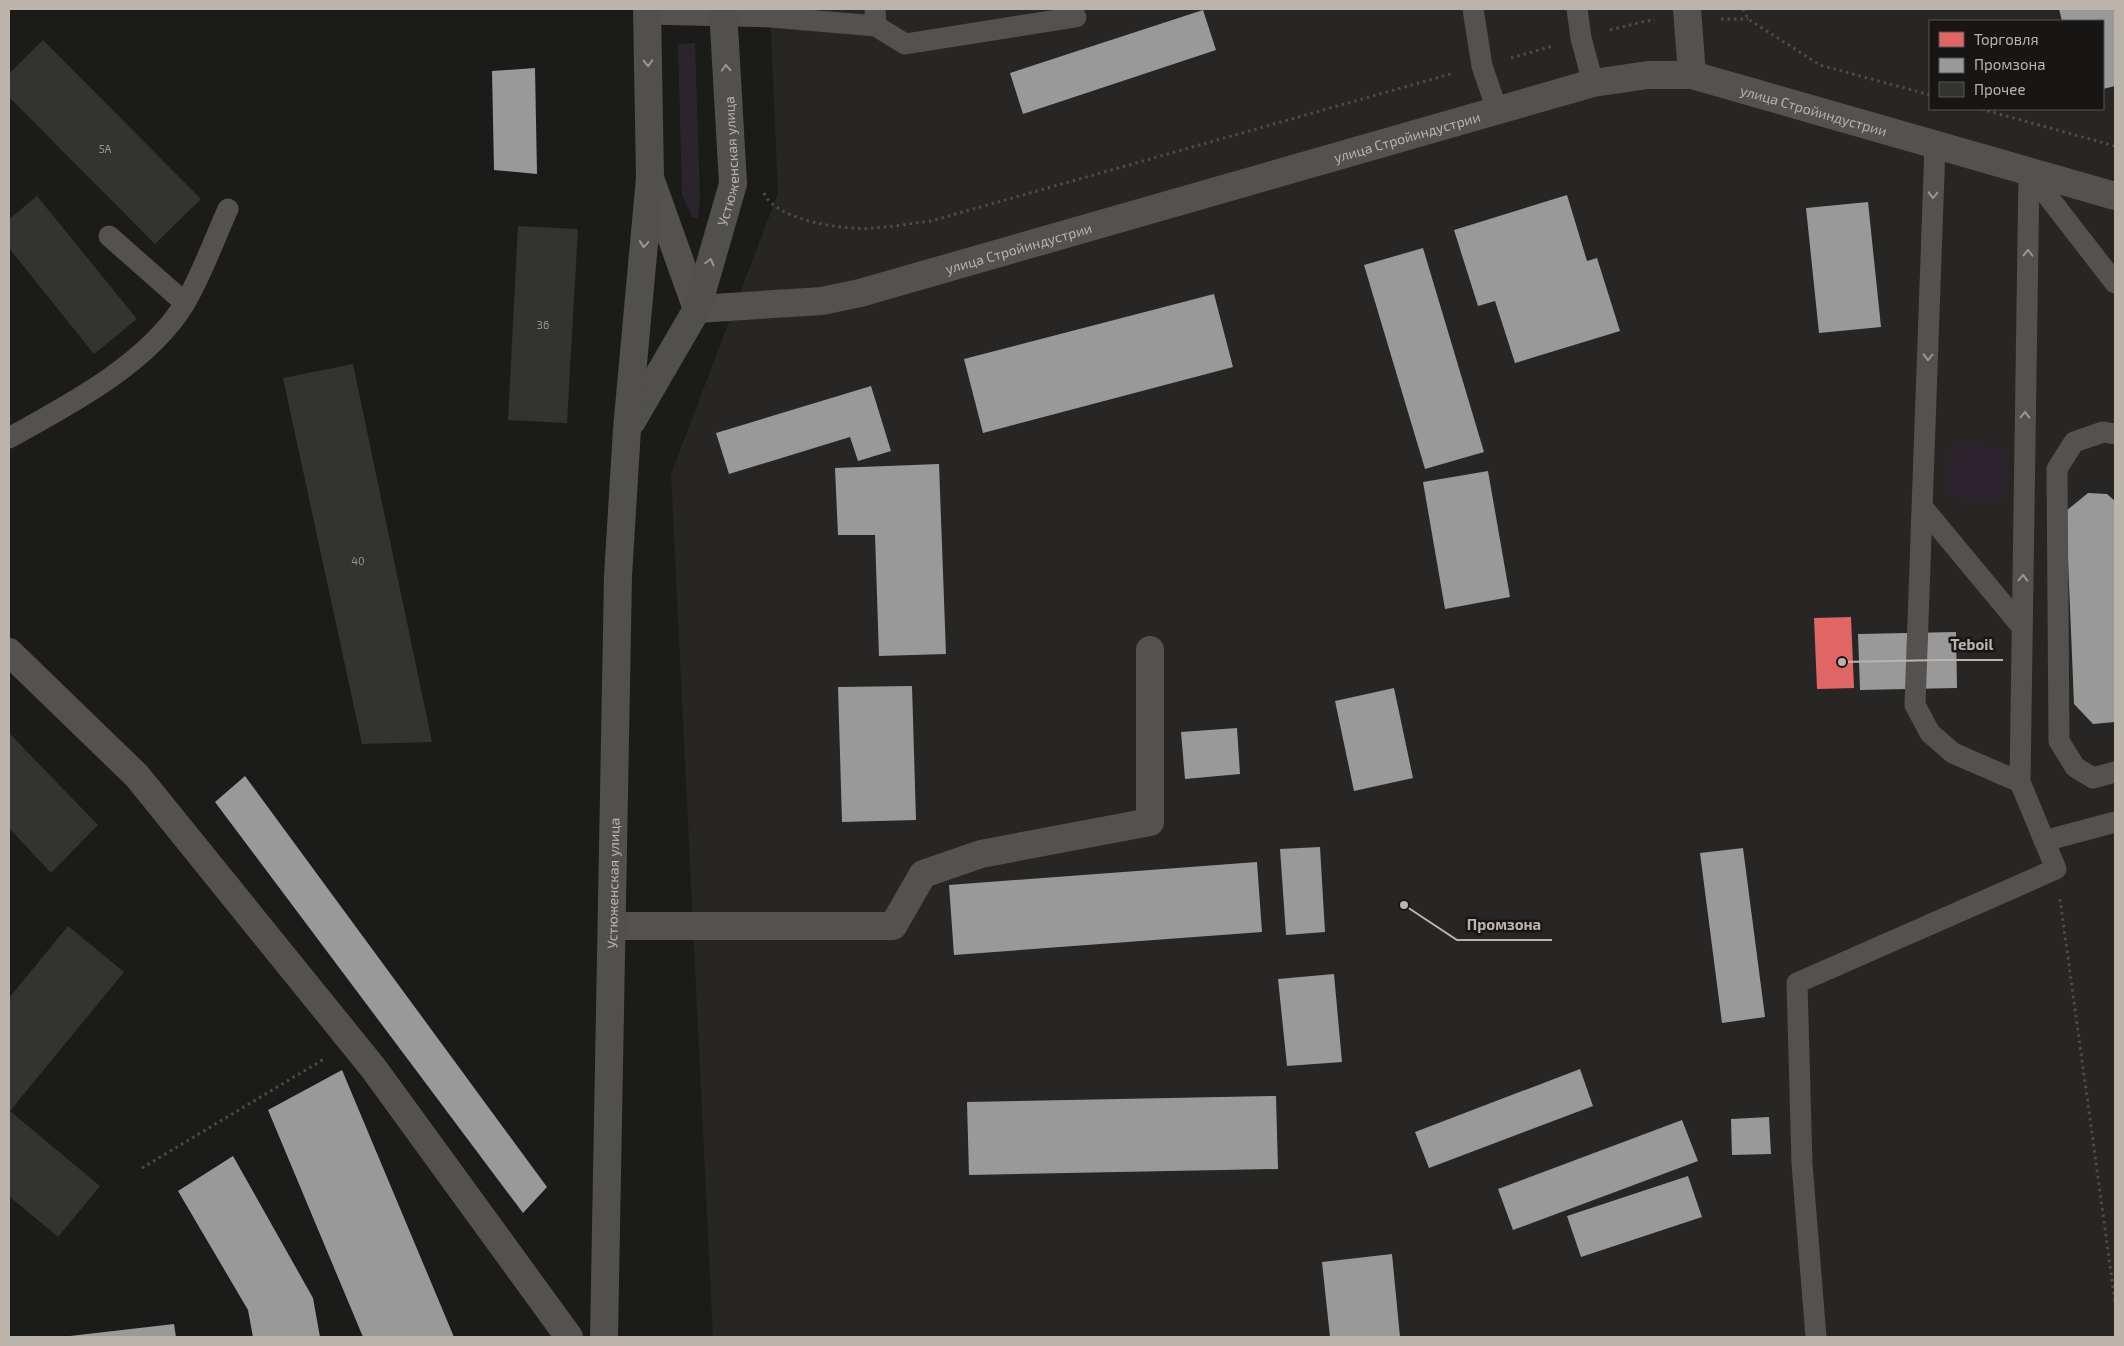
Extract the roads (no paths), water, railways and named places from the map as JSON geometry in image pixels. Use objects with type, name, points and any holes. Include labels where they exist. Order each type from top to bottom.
[{"type":"main road","name":"Устюженская улица","points":[[604,1337],[618,576],[627,428],[650,178],[647,12]]},
{"type":"main road","name":"Устюженская улица","points":[[627,428],[697,309],[732,184],[723,12]]},
{"type":"street","points":[[1687,14],[1692,75]]},
{"type":"street","name":"улица Стройиндустрии","points":[[697,309],[822,302],[860,293],[1593,83],[1648,75],[1692,75],[2115,196]]},
{"type":"street","name":"Устюженская улица","points":[[650,178],[697,309]]},
{"type":"street","points":[[612,926],[893,926],[923,874],[981,854],[1150,822],[1150,650]]},
{"type":"street","points":[[9,652],[137,776],[352,1042],[569,1337]]},
{"type":"lane","points":[[1473,9],[1482,66],[1497,110]]},
{"type":"lane","points":[[1577,9],[1581,38],[1593,83]]},
{"type":"lane","points":[[647,12],[723,12],[876,17],[905,44],[1076,17]]},
{"type":"lane","points":[[1935,146],[1924,509],[1915,705],[1930,733],[1953,753],[2020,782]]},
{"type":"lane","points":[[2029,172],[2115,283]]},
{"type":"lane","points":[[1816,1337],[1802,1164],[1797,983],[2056,869],[2020,782],[2029,172]]},
{"type":"lane","points":[[9,438],[83,398],[153,343],[185,303],[228,210]]},
{"type":"lane","points":[[109,236],[185,303]]},
{"type":"lane","points":[[2115,434],[2103,432],[2074,442],[2057,470],[2057,479],[2059,741],[2076,767],[2093,778],[2115,772]]},
{"type":"lane","points":[[1924,509],[2022,627]]},
{"type":"lane","points":[[2044,841],[2115,822]]},
{"type":"place","name":"Teboil","points":[[1842,662]]},
{"type":"place","name":"Промзона","points":[[1404,905]]}]
